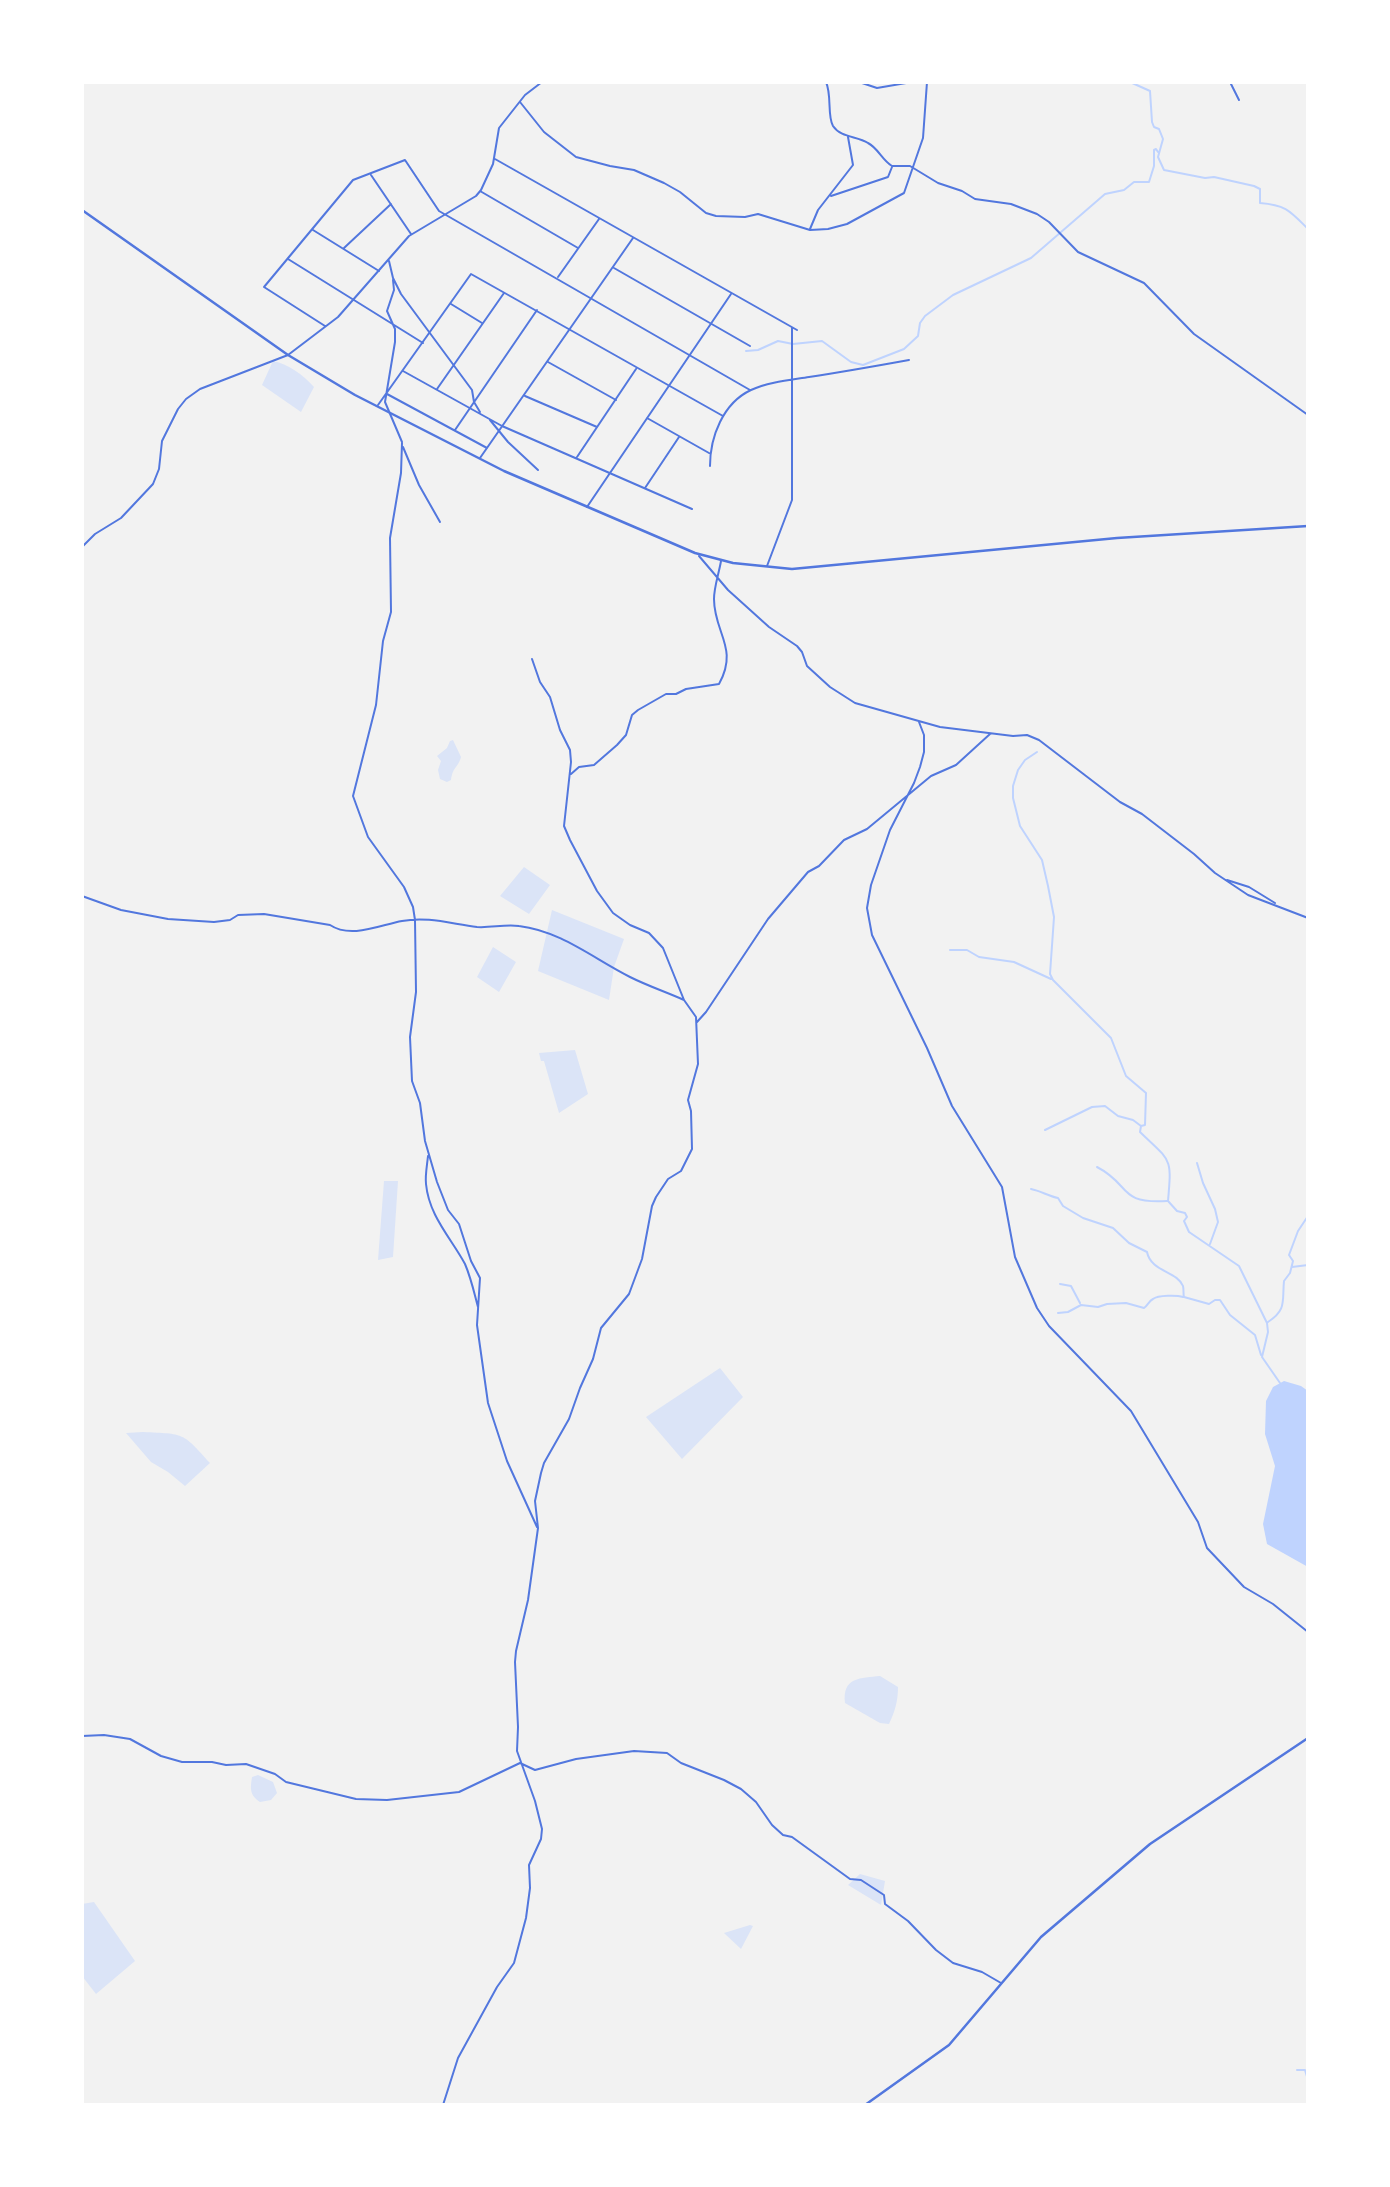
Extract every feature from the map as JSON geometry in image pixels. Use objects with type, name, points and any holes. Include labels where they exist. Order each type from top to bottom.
[{"type":"street","points":[[82,547],[95,534],[121,518],[153,484],[159,469],[162,440],[186,399],[200,389],[288,355],[325,327],[354,300],[411,235],[469,201],[480,191],[494,158],[499,128],[519,101],[542,82]]},
{"type":"street","points":[[826,82],[830,93],[832,123],[848,136],[870,143],[892,166]]},
{"type":"street","points":[[859,82],[877,89],[912,82]]},
{"type":"street","points":[[519,101],[544,132],[576,157],[635,170],[664,183],[710,215],[746,217],[758,214],[810,230],[847,224],[882,203],[902,195],[924,135],[927,82]]},
{"type":"street","points":[[1230,82],[1239,100]]},
{"type":"street","points":[[810,230],[817,210],[853,165],[848,136]]},
{"type":"street","points":[[494,158],[796,330]]},
{"type":"street","points":[[325,327],[264,287],[353,180],[405,160],[439,211],[750,390]]},
{"type":"street","points":[[892,166],[914,168],[933,181],[956,188],[975,199],[1011,204],[1037,214],[1049,222],[1078,252],[1144,283],[1194,334],[1308,415]]},
{"type":"street","points":[[830,196],[888,177],[892,166]]},
{"type":"street","points":[[371,173],[411,235]]},
{"type":"street","points":[[480,191],[578,248]]},
{"type":"street","points":[[343,249],[391,204]]},
{"type":"street","points":[[82,211],[288,355],[387,410],[480,458],[587,508],[695,553],[721,560],[792,569],[1117,538],[1308,526]]},
{"type":"street","points":[[557,279],[599,218]]},
{"type":"street","points":[[312,229],[379,271]]},
{"type":"street","points":[[480,458],[634,237]]},
{"type":"street","points":[[287,259],[423,343]]},
{"type":"street","points":[[389,261],[394,290],[387,311],[395,329],[395,342],[386,394],[387,410],[419,485],[440,522]]},
{"type":"street","points":[[613,267],[750,346]]},
{"type":"street","points":[[378,405],[471,274],[723,416]]},
{"type":"street","points":[[393,278],[401,294],[472,390],[474,402],[515,450],[538,470]]},
{"type":"street","points":[[437,390],[505,292]]},
{"type":"street","points":[[587,508],[732,293]]},
{"type":"street","points":[[450,303],[483,324]]},
{"type":"street","points":[[455,430],[537,310]]},
{"type":"street","points":[[767,567],[792,499],[792,327]]},
{"type":"street","points":[[710,466],[712,442],[723,416],[738,398],[750,390],[909,360]]},
{"type":"street","points":[[548,361],[616,400]]},
{"type":"street","points":[[576,458],[637,367]]},
{"type":"street","points":[[403,370],[502,426],[692,509]]},
{"type":"street","points":[[386,394],[487,447]]},
{"type":"street","points":[[524,395],[597,427]]},
{"type":"street","points":[[647,418],[710,454]]},
{"type":"street","points":[[645,488],[680,436]]},
{"type":"street","points":[[402,443],[401,473],[390,538],[391,612],[383,641],[376,705],[353,796],[368,837],[404,887],[413,907],[416,992],[411,1013],[412,1081],[420,1103],[428,1152],[448,1210],[459,1224],[471,1261],[480,1278],[478,1337],[488,1403],[507,1461],[538,1528]]},
{"type":"street","points":[[695,553],[728,590],[769,626],[797,646],[807,666],[830,687],[855,704],[940,727],[1013,736],[1027,735],[1039,740],[1120,802],[1142,814],[1222,878],[1251,896],[1308,918]]},
{"type":"street","points":[[570,776],[579,767],[594,765],[617,745],[626,735],[632,715],[638,710],[666,694],[719,684],[728,653],[713,596],[721,560]]},
{"type":"street","points":[[443,2105],[458,2058],[497,1987],[514,1963],[526,1918],[530,1888],[529,1865],[541,1839],[542,1829],[535,1801],[517,1751],[516,1651],[528,1601],[538,1528],[535,1501],[544,1463],[569,1419],[593,1359],[601,1328],[629,1294],[642,1259],[656,1197],[668,1179],[681,1171],[692,1149],[688,1100],[698,1064],[696,1017],[684,1000],[663,948],[649,933],[630,925],[613,913],[586,872],[564,826],[570,750],[532,659]]},
{"type":"street","points":[[919,722],[925,736],[924,751],[915,783],[890,830],[871,885],[867,908],[872,935],[952,1106],[1002,1187],[1015,1257],[1031,1296],[1049,1326],[1131,1411],[1198,1522],[1207,1548],[1244,1587],[1273,1604],[1308,1632]]},
{"type":"street","points":[[696,1023],[768,919],[808,873],[844,840],[867,829],[931,776],[956,765],[991,733]]},
{"type":"street","points":[[1222,878],[1249,887],[1279,906]]},
{"type":"street","points":[[82,896],[133,913],[190,921],[214,922],[230,920],[239,915],[264,914],[330,925],[339,930],[365,930],[404,920],[442,920],[478,927],[523,926],[572,944],[630,977],[684,1000]]},
{"type":"street","points":[[428,1152],[426,1183],[429,1197],[441,1227],[464,1263],[478,1308]]},
{"type":"street","points":[[82,1736],[104,1735],[130,1739],[161,1756],[182,1762],[246,1764],[275,1774],[286,1782],[356,1798],[387,1800],[459,1792],[520,1763]]},
{"type":"street","points":[[865,2105],[949,2045],[1041,1937],[1150,1844],[1308,1738]]},
{"type":"street","points":[[520,1763],[535,1770],[576,1759],[634,1751],[671,1755],[681,1763],[741,1789],[756,1802],[772,1825],[783,1835],[792,1837],[843,1875],[861,1880],[884,1895],[885,1904],[908,1921],[953,1963],[982,1972],[1002,1983]]},
{"type":"shaded area","points":[[273,361],[295,371],[314,387],[301,412],[262,385]]},
{"type":"shaded area","points":[[453,740],[461,757],[451,780],[447,782],[440,779],[438,770],[441,761],[437,756]]},
{"type":"shaded area","points":[[524,867],[550,885],[529,914],[500,896]]},
{"type":"shaded area","points":[[552,910],[624,939],[614,967],[609,1000],[538,971]]},
{"type":"shaded area","points":[[493,947],[516,962],[499,992],[477,977]]},
{"type":"shaded area","points":[[575,1050],[588,1094],[559,1113],[544,1061],[541,1061],[539,1053]]},
{"type":"shaded area","points":[[384,1181],[398,1181],[393,1257],[378,1260]]},
{"type":"shaded area","points":[[720,1368],[743,1397],[682,1459],[646,1417]]},
{"type":"shaded area","points":[[143,1432],[182,1437],[194,1445],[210,1463],[185,1486],[151,1462],[126,1433]]},
{"type":"shaded area","points":[[880,1676],[898,1687],[896,1706],[889,1724],[880,1723],[845,1703],[847,1688],[854,1680]]},
{"type":"shaded area","points":[[258,1775],[273,1782],[277,1793],[271,1800],[260,1802],[254,1797],[251,1789],[252,1777]]},
{"type":"shaded area","points":[[860,1874],[885,1881],[881,1905],[848,1885]]},
{"type":"shaded area","points":[[94,1902],[135,1961],[96,1994],[82,1976],[82,1904]]},
{"type":"shaded area","points":[[753,1926],[741,1949],[724,1933]]},
{"type":"water","points":[[1284,1381],[1308,1391],[1308,1567],[1267,1544],[1263,1524],[1275,1466],[1265,1434],[1266,1401],[1273,1387]]},
{"type":"waterway","points":[[1130,82],[1150,91],[1152,122],[1163,139],[1158,157],[1164,170],[1254,186],[1260,189],[1260,203],[1287,210],[1308,229]]},
{"type":"waterway","points":[[746,351],[758,350],[778,341],[793,344],[822,341],[851,362],[863,365],[904,349],[918,336],[920,323],[925,316],[953,295],[1031,258],[1105,194],[1124,190],[1134,182],[1149,182],[1154,166],[1154,150],[1158,152]]},
{"type":"waterway","points":[[1037,752],[1025,760],[1018,770],[1013,786],[1013,798],[1020,826],[1042,860],[1048,886],[1054,917],[1050,974],[1111,1038],[1126,1076],[1146,1093],[1145,1125],[1141,1126],[1140,1132],[1167,1161],[1170,1175],[1168,1201],[1177,1211],[1185,1213],[1187,1217],[1184,1221],[1189,1232],[1239,1266],[1267,1323],[1268,1332],[1262,1357],[1280,1383]]},
{"type":"waterway","points":[[950,950],[967,950],[979,957],[1014,962],[1051,979]]},
{"type":"waterway","points":[[1045,1130],[1092,1107],[1105,1106],[1118,1116],[1133,1120],[1141,1126]]},
{"type":"waterway","points":[[1197,1163],[1218,1222],[1210,1244]]},
{"type":"waterway","points":[[1097,1167],[1116,1180],[1132,1196],[1151,1201],[1167,1201]]},
{"type":"waterway","points":[[1031,1189],[1058,1198],[1063,1206],[1083,1218],[1113,1228],[1129,1243],[1147,1252],[1153,1264],[1180,1281],[1184,1297],[1209,1304],[1220,1300],[1230,1315],[1255,1335],[1261,1355]]},
{"type":"waterway","points":[[1268,1322],[1281,1309],[1284,1281],[1290,1273],[1293,1261],[1289,1255],[1298,1231],[1308,1216]]},
{"type":"waterway","points":[[1292,1267],[1308,1265]]},
{"type":"waterway","points":[[1060,1284],[1071,1286],[1080,1303]]},
{"type":"waterway","points":[[1058,1313],[1068,1312],[1081,1305],[1098,1307],[1126,1303],[1144,1308],[1155,1298],[1183,1297]]},
{"type":"waterway","points":[[1297,2070],[1305,2070],[1308,2080]]}]
